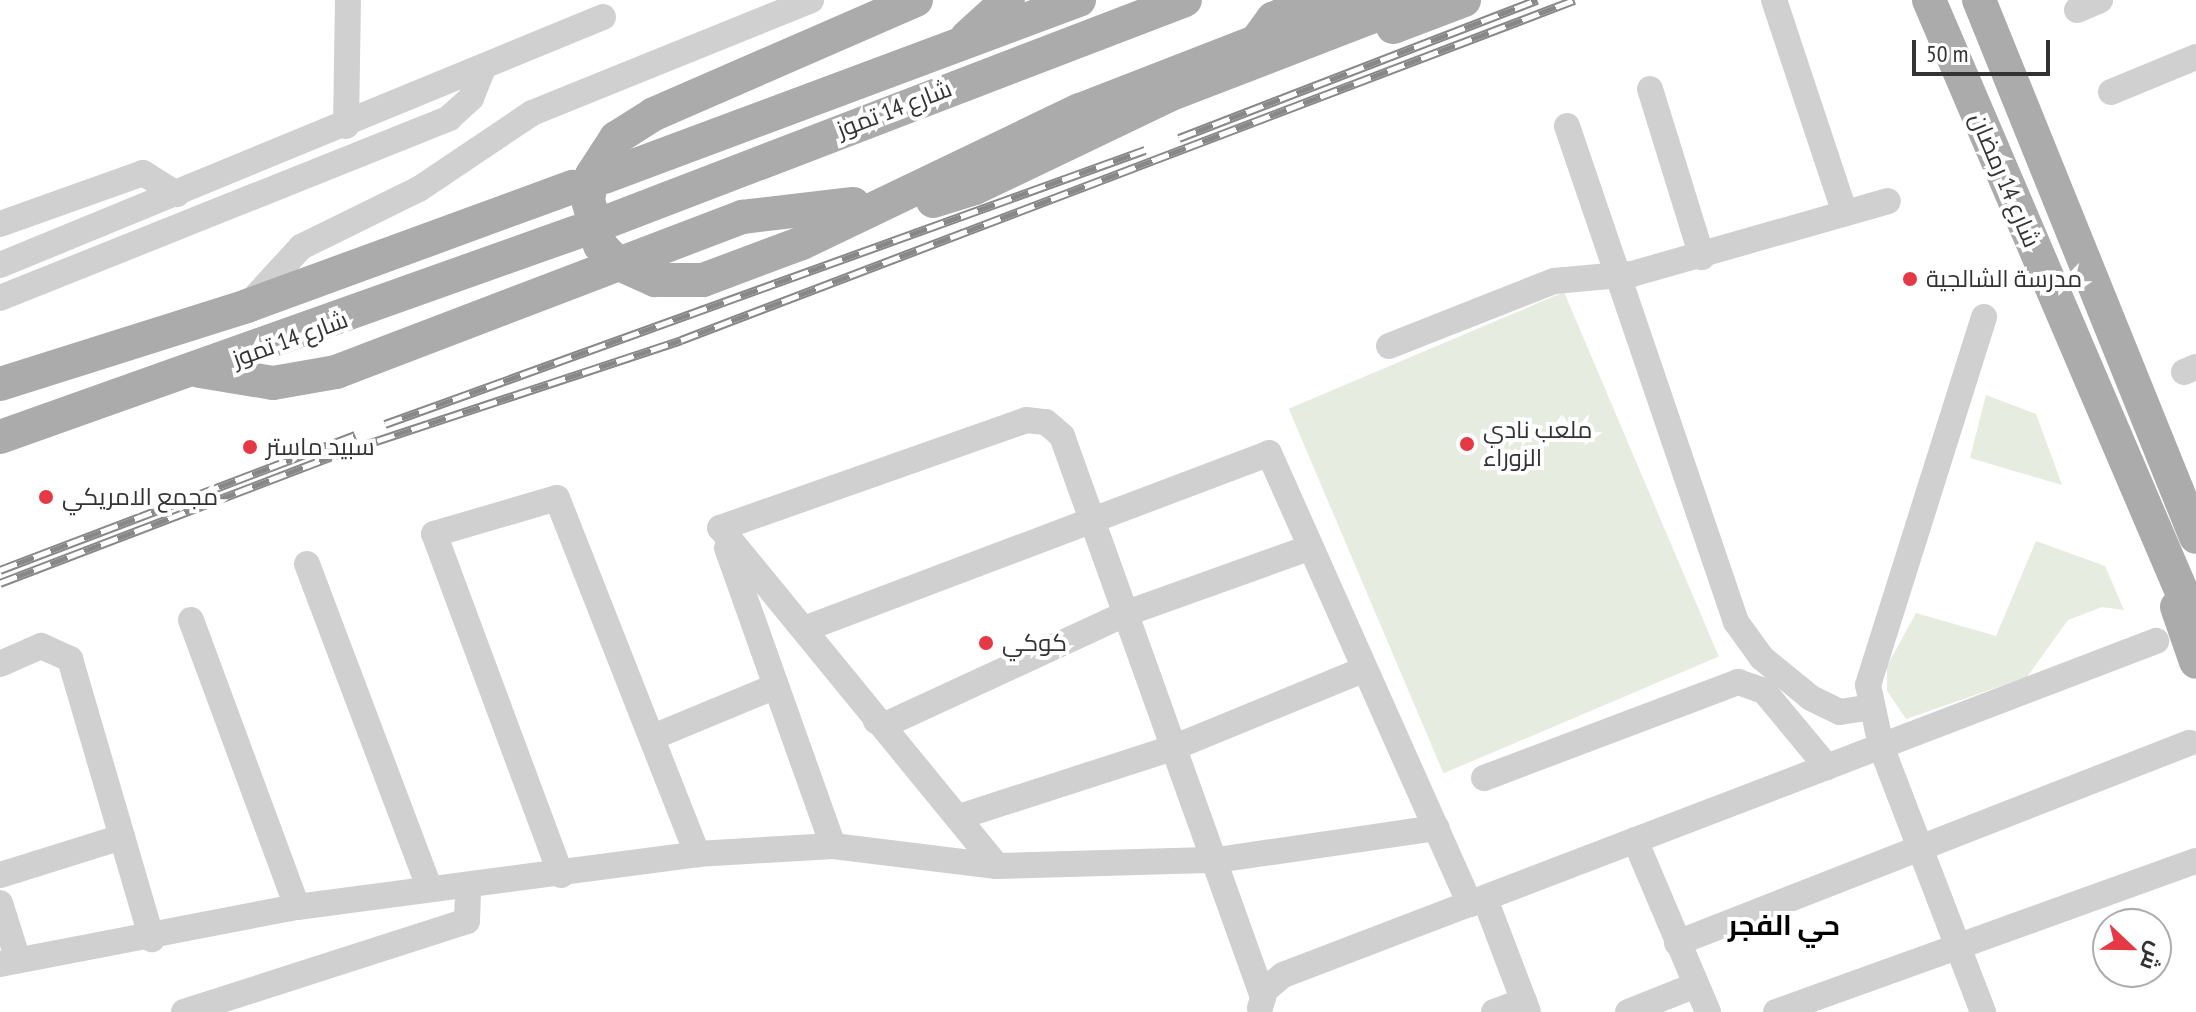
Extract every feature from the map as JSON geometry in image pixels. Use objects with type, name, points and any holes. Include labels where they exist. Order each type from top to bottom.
[{"type":"main road","points":[[916,0],[654,114],[616,138],[592,175],[588,200],[600,245],[645,277],[703,280],[802,243],[1080,110],[1364,0]]},
{"type":"main road","points":[[956,48],[1008,0]]},
{"type":"main road","name":"شارع 14 تموز","points":[[0,384],[247,306],[956,48],[1079,0]]},
{"type":"main road","name":"شارع 14 تموز","points":[[0,437],[200,371],[591,227],[1185,0]]},
{"type":"main road","points":[[1256,42],[1273,19],[1314,0]]},
{"type":"main road","points":[[933,201],[1018,166],[1169,95],[1415,0]]},
{"type":"main road","points":[[1018,166],[1077,152],[1464,0]]},
{"type":"main road","name":"شارع 14 رمضان","points":[[1929,0],[2138,493]]},
{"type":"main road","name":"شارع 14 رمضان","points":[[1979,0],[2174,484]]},
{"type":"main road","points":[[200,371],[273,383],[324,375],[730,221],[853,204]]},
{"type":"main road","points":[[2174,484],[2196,528]]},
{"type":"main road","points":[[2174,484],[2196,537]]},
{"type":"main road","points":[[2138,493],[2196,625]]},
{"type":"main road","points":[[2138,493],[2196,662]]},
{"type":"street","points":[[346,126],[348,0]]},
{"type":"street","points":[[247,306],[301,247],[419,189],[525,117],[811,0]]},
{"type":"street","points":[[1774,0],[1845,214]]},
{"type":"street","points":[[0,265],[482,71],[603,17]]},
{"type":"street","points":[[2111,92],[2196,57]]},
{"type":"street","points":[[0,298],[449,118],[471,98],[482,71]]},
{"type":"street","points":[[1650,89],[1702,257]]},
{"type":"street","points":[[1567,126],[1615,277],[1736,622],[1762,658],[1811,698],[1840,712],[1870,707]]},
{"type":"street","points":[[0,224],[143,173],[177,194]]},
{"type":"street","points":[[1389,346],[1554,281],[1615,277],[1702,257],[1888,201]]},
{"type":"street","points":[[1983,1012],[1881,746],[1870,707],[1875,645],[1984,317]]},
{"type":"street","points":[[0,367],[65,365]]},
{"type":"street","points":[[833,846],[723,539],[726,520],[1026,420],[1046,422],[1062,436],[1093,518],[1217,860],[1261,1004]]},
{"type":"street","points":[[807,628],[1269,453],[1360,671],[1437,828],[1478,901],[1526,1006],[1494,1012]]},
{"type":"street","points":[[561,875],[435,530],[561,498],[697,854]]},
{"type":"street","points":[[723,539],[807,628],[882,723],[962,816],[997,866]]},
{"type":"street","points":[[882,723],[1127,613],[1309,548]]},
{"type":"street","points":[[307,564],[429,887]]},
{"type":"street","points":[[191,620],[297,907]]},
{"type":"street","points":[[1261,1004],[1283,975],[2156,641]]},
{"type":"street","points":[[0,664],[41,646],[70,659],[152,939]]},
{"type":"street","points":[[962,816],[1175,747],[1360,671]]},
{"type":"street","points":[[1484,778],[1738,682],[1764,691],[1827,767]]},
{"type":"street","points":[[653,737],[776,686]]},
{"type":"street","points":[[1677,943],[2189,743]]},
{"type":"street","points":[[0,903],[9,962],[152,939],[297,907],[429,887],[561,875],[697,854],[833,846],[997,866],[1217,860],[1437,828]]},
{"type":"street","points":[[0,875],[122,837]]},
{"type":"street","points":[[1635,840],[1708,1012]]},
{"type":"street","points":[[1776,1012],[1823,1004],[1957,946],[2196,861]]},
{"type":"street","points":[[194,1010],[467,921],[468,885]]},
{"type":"street","points":[[1628,1012],[1696,985]]},
{"type":"shaded area","points":[[1564,292],[1719,657],[1443,773],[1289,409]]},
{"type":"shaded area","points":[[1986,395],[2036,414],[2062,485],[1970,458]]},
{"type":"shaded area","points":[[2036,541],[2105,566],[2124,610],[2102,607],[2068,620],[2027,677],[1906,719],[1887,691],[1887,666],[1916,613],[1996,636]]},
{"type":"railway","points":[[1179,138],[1537,0]]},
{"type":"railway","points":[[0,583],[343,452],[681,340],[1574,0]]},
{"type":"railway","points":[[385,424],[1145,150]]},
{"type":"railway","points":[[0,570],[355,435]]},
{"type":"place","name":"مدرسة الشالجية","points":[[1910,279]]},
{"type":"place","name":"ملعب نادي الزوراء","points":[[1467,444]]},
{"type":"place","name":"سبيد ماستر","points":[[250,447]]},
{"type":"place","name":"مجمع الامريكي","points":[[46,497]]},
{"type":"place","name":"كوكي","points":[[986,643]]},
{"type":"district","name":"حي الفجر","points":[[1784,925]]}]
